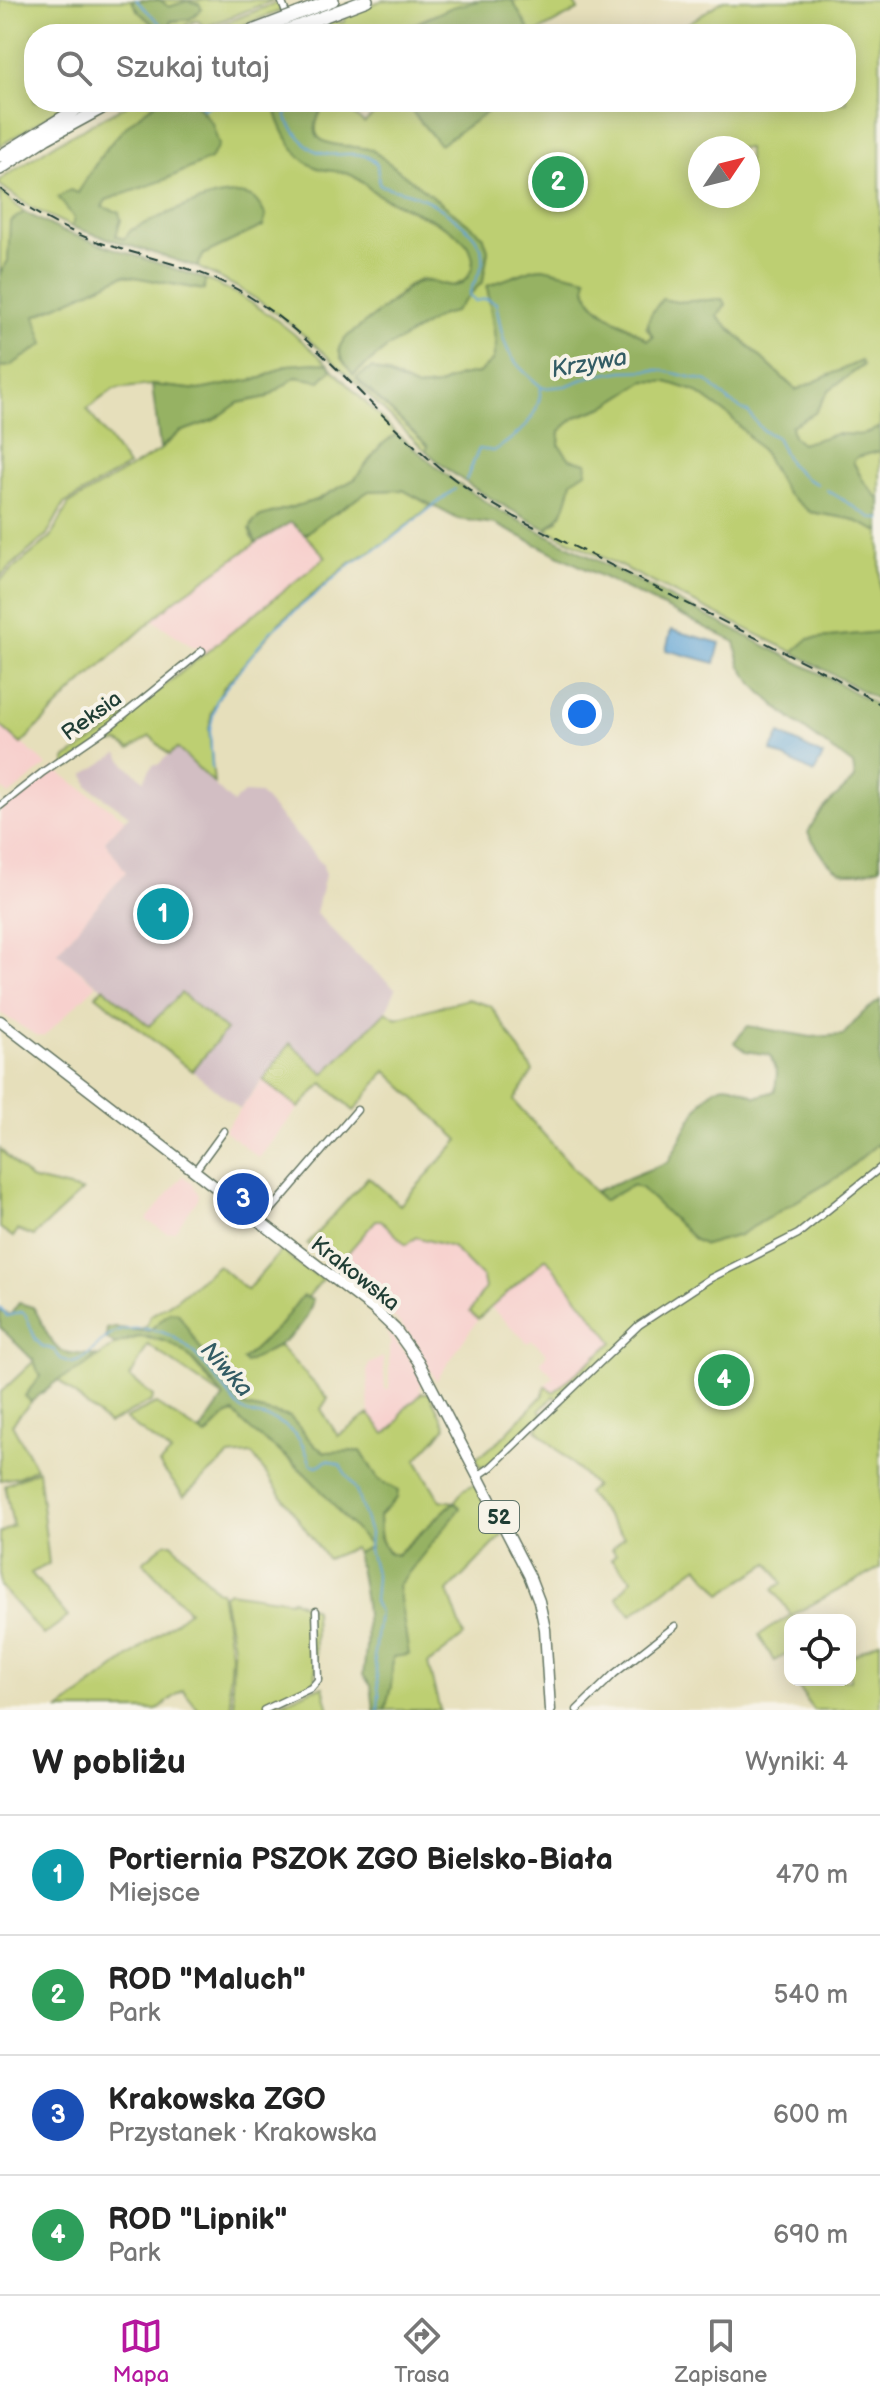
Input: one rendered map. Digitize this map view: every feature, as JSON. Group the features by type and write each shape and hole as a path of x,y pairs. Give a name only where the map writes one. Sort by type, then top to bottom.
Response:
{"highway":[{"path":"297,24 333,0"},
{"path":"297,24 367,0"},
{"path":"0,156 72,112"},
{"path":"0,169 95,112"}],"main road":[{"name":"Krakowska","path":"0,1021 375,1310 395,1329 418,1361 521,1559 539,1601 546,1639 550,1710"}],"street":[{"path":"281,0 297,24"},
{"name":"Reksia","path":"0,806 110,726 202,651"},
{"path":"260,1223 357,1110"},
{"path":"194,1172 224,1131"},
{"path":"478,1476 639,1325 709,1279 798,1234 880,1168"},
{"path":"264,1710 311,1688 318,1680 316,1611"},
{"path":"577,1710 614,1674 675,1626"}],"shaded area":[{"path":"291,521 327,557 204,654 153,620 175,600"},
{"path":"0,725 47,765 9,795 0,787"},
{"path":"176,747 233,803 244,793 260,794 323,865 325,875 316,913 354,953 396,989 386,1011 324,1075 290,1043 240,1109 192,1071 226,1030 149,1026 57,952 126,872 105,841 129,815 88,786 85,774 118,753 127,766 144,780 152,766 158,765"},
{"path":"53,768 125,819 105,841 126,872 57,952 97,985 44,1036 37,1036 0,1013 0,810"},
{"path":"263,1080 299,1108 259,1158 224,1130"},
{"path":"183,1176 192,1183 198,1199 175,1231 167,1233 146,1220"},
{"path":"376,1220 381,1220 406,1245 416,1237 452,1247 483,1278 485,1288 471,1311 478,1319 436,1381 415,1341 396,1319 375,1300 337,1275 339,1263"},
{"path":"546,1257 613,1342 554,1392 545,1385 554,1377 540,1362 547,1354 532,1340 528,1343 490,1307"},
{"path":"385,1329 407,1355 424,1383 420,1385 421,1393 417,1401 406,1407 399,1425 385,1434 369,1414 367,1370 369,1364 383,1357 385,1389 389,1390 391,1344"}],"green space":[{"path":"0,0 131,0 153,24 24,24 24,112 55,112 0,146"},
{"path":"131,0 160,0 169,7 187,1 199,4 202,9 190,19 171,21 170,24 153,24"},
{"path":"160,0 273,0 213,24 202,24 197,20 188,24 170,24 171,21 190,19 187,1 169,7"},
{"path":"383,0 482,0 415,24 326,24 337,20 345,22 345,14"},
{"path":"482,0 512,0 526,24 415,24 452,7"},
{"path":"512,0 572,0 578,10 552,24 525,24"},
{"path":"724,0 880,0 880,427 863,435 836,434 801,444 793,436 791,426 814,413 829,390 863,366 861,361 796,390 717,316 722,299 677,302 662,299 646,327 653,337 647,340 603,311 588,296 584,286 543,268 487,286 496,345 493,360 479,373 459,376 437,386 417,388 385,372 359,382 428,446 426,451 346,373 291,325 262,303 197,267 204,254 263,226 124,239 115,236 121,220 101,207 106,200 164,180 210,159 204,112 278,112 286,136 298,154 352,175 378,195 454,231 467,243 473,258 472,270 464,281 453,286 421,279 409,285 339,348 341,358 354,375 387,348 454,311 483,281 488,250 483,235 372,150 326,142 316,130 321,112 350,112 364,123 373,112 412,112 440,145 487,112 856,112 856,24 687,24"},
{"path":"276,3 283,10 246,24 222,24"},
{"path":"114,112 143,112 112,142 78,194 59,197 75,218 72,227 30,207 0,185 0,180 53,145"},
{"path":"143,112 203,112 212,123 219,145 210,159 164,180 106,200 102,207 119,212 121,220 116,236 124,239 131,230 157,218 224,195 239,194 258,202 266,216 263,226 204,254 197,267 72,227 74,218 58,197 70,190 78,193 112,142"},
{"path":"277,112 321,112 316,130 319,137 336,145 372,150 483,235 488,250 483,281 454,312 442,315 387,348 353,375 341,358 339,348 344,339 411,285 421,281 456,286 463,282 470,273 473,259 468,246 442,225 381,196 351,175 319,169 307,162 287,139"},
{"path":"412,112 487,112 440,145"},
{"path":"0,191 24,212 11,222 8,261 0,273"},
{"path":"24,212 62,231 205,279 204,290 124,275 35,316 44,344 10,366 0,367 0,273 8,261 10,222"},
{"path":"543,268 587,278 586,289 597,307 647,340 653,337 648,321 662,299 677,302 722,299 726,305 717,317 796,390 861,361 863,365 829,390 815,413 791,426 793,436 801,444 836,434 863,435 880,427 880,451 857,457 853,462 862,479 880,500 880,532 851,519 810,512 786,493 764,453 731,417 695,391 667,382 645,381 604,407 576,417 560,431 559,445 570,459 587,463 586,472 572,481 565,508 546,529 483,494 439,463 426,451 428,446 356,378 372,368 417,388 437,386 459,376 479,373 493,360 496,345 487,286"},
{"path":"124,275 203,290 205,279 239,295 270,316 328,364 287,365 262,378 199,390 152,385 114,389 87,409 128,466 64,504 47,535 0,576 0,367 10,366 35,316"},
{"path":"328,364 332,369 320,381 296,377 267,397 238,403 214,420 180,432 160,448 152,385 199,390 262,378 287,365"},
{"path":"332,369 397,434 381,445 355,479 317,500 261,516 253,522 251,537 256,543 175,600 74,690 21,744 0,725 0,580 51,537 69,504 159,451 180,432 214,420 238,403 267,397 296,377 320,381"},
{"path":"645,381 667,382 695,391 731,417 810,512 851,519 880,532 880,632 809,639 793,652 546,529 558,521 570,459 559,445 560,431 576,417 604,407"},
{"path":"397,434 454,481 500,511 831,679 880,707 880,867 854,873 836,869 808,833 824,809 855,778 853,765 792,720 762,693 741,666 735,642 495,524 458,519 403,490 369,491 305,535 291,522 256,543 250,529 253,522 261,516 317,500 355,479 381,445"},
{"path":"880,451 880,500 862,479 853,461"},
{"path":"403,490 431,506 386,542 350,563 280,622 223,688 212,711 209,729 214,783 177,748 169,755 150,736 130,749 109,739 76,759 72,767 66,766 65,759 105,733 326,557 305,535 314,526 369,491"},
{"path":"880,632 880,701 793,652 808,639"},
{"path":"104,988 149,1026 181,993 226,1030 192,1071 96,995"},
{"path":"468,999 491,1006 533,1071 514,1101 602,1200 633,1185 641,1188 695,1240 705,1245 739,1235 841,1175 877,1144 880,1147 880,1568 790,1614 773,1589 782,1583 769,1563 721,1594 698,1566 631,1615 617,1597 632,1579 611,1559 616,1554 612,1549 624,1537 587,1493 595,1486 536,1429 563,1402 554,1396 540,1410 543,1414 491,1464 481,1468 476,1458 497,1443 543,1395 545,1386 554,1392 613,1342 546,1258 478,1319 470,1312 485,1288 483,1278 452,1247 416,1237 406,1245 381,1220 376,1220 339,1263 307,1244 368,1177 400,1205 459,1140 386,1071 354,1111 323,1083 299,1108 263,1080 290,1043 324,1074 386,1011 396,1018"},
{"path":"880,1000 880,1147 877,1144 841,1175 739,1235 705,1245 695,1240 641,1188 633,1185 603,1201 596,1191 668,1162 698,1108 713,1090 730,1086 756,1097 775,1091 777,1073 770,1055 746,1051 734,1042 748,1026 811,1037 843,1035"},
{"path":"0,1149 30,1179 82,1191 34,1236 18,1230 13,1237 0,1228"},
{"path":"282,1250 299,1265 323,1279 308,1297 302,1296 281,1324 243,1360 246,1362 279,1346 328,1398 321,1409 338,1436 369,1414 385,1434 421,1393 429,1393 446,1427 416,1460 440,1500 454,1502 396,1555 383,1544 379,1516 397,1498 378,1479 361,1451 325,1452 315,1446 290,1417 246,1407 229,1389 222,1372 209,1362 192,1336 170,1312 149,1331 129,1332 146,1327 150,1316 177,1299 218,1265 247,1290"},
{"path":"302,1296 313,1299 304,1321 278,1346 246,1363 243,1360 281,1324"},
{"path":"19,1303 33,1307 57,1348 96,1356 31,1402 25,1396 40,1376 34,1361 0,1327 0,1311 10,1315"},
{"path":"170,1312 178,1313 209,1362 222,1372 229,1389 246,1407 290,1417 315,1446 325,1452 361,1451 378,1479 398,1491 397,1498 379,1516 380,1538 388,1552 397,1555 454,1502 460,1508 398,1586 409,1655 393,1657 385,1710 374,1710 371,1686 363,1675 366,1614 356,1553 370,1547 367,1542 303,1472 249,1429 234,1413 227,1415 206,1436 200,1432 224,1397 188,1356 153,1338 136,1338 115,1345 106,1338 107,1328 149,1331"},
{"path":"139,1337 171,1342 183,1350 224,1398 148,1345 130,1377 153,1396 152,1401 108,1424 58,1380 84,1367 115,1345"},
{"path":"34,1361 40,1377 25,1396 31,1402 12,1424 36,1468 18,1477 0,1480 0,1393"},
{"path":"156,1404 206,1436 227,1415 234,1413 317,1486 370,1547 356,1553 353,1548 327,1559 252,1454 229,1456 184,1496 159,1464 171,1453 125,1419"},
{"path":"38,1470 49,1564 31,1573 68,1617 43,1635 0,1586 0,1533 13,1526 5,1485"},
{"path":"475,1484 502,1536 448,1591 464,1636 428,1664 440,1710 385,1710 393,1657 408,1654 398,1586 460,1507 454,1502 464,1489"},
{"path":"166,1543 172,1543 221,1592 231,1654 229,1685 232,1710 199,1710 183,1690 157,1710 60,1710 189,1611 143,1562"},
{"path":"229,1592 291,1599 314,1609 316,1681 261,1710 235,1710 233,1646 223,1596"},
{"path":"784,1619 784,1655 774,1661 759,1635"},
{"path":"880,1641 880,1710 813,1710 798,1686 856,1686 856,1654"},
{"path":"323,1687 329,1710 268,1710 312,1689"}],"water":[{"path":"671,630 720,643 715,663 666,650"},
{"path":"780,734 823,756 814,773 771,751"}],"waterway":[{"name":"Krzywa","path":"136,0 161,24"},
{"name":"Krzywa","path":"287,112 286,118 299,136 316,151 370,158 377,164 379,184 415,195 434,205 475,237 481,247 483,262 469,296 475,301 487,299 496,303 509,352 521,369 543,388 566,386 591,376 623,371 660,370 707,381 730,402 749,413 762,430 776,437 789,463 817,484"},
{"path":"466,480 479,449 494,451 526,426 536,409 541,388"},
{"path":"212,769 210,729 217,699 269,633 351,564 387,542 455,489"},
{"name":"Krzywa","path":"827,490 872,518 880,519"},
{"name":"Niwka","path":"0,1308 7,1316 21,1312 25,1314 36,1340 54,1350 61,1359 72,1363 80,1361 119,1331 147,1329 175,1338 197,1356 243,1411 276,1421 290,1429 300,1440 311,1464 317,1466 328,1460 340,1465 356,1490 370,1533 369,1550 376,1577 374,1601 379,1612 374,1653 378,1710"}],"railway":[{"path":"0,189 32,211 78,234 192,270 250,297 299,334 411,442 473,492 515,517 832,676 880,704"}],"place":[{"name":"ROD \"Maluch\"","path":"558,182"},
{"name":"Portiernia PSZOK ZGO Bielsko-Biała","path":"163,914"},
{"name":"Krakowska ZGO","path":"243,1199"},
{"name":"ROD \"Lipnik\"","path":"724,1380"}]}
